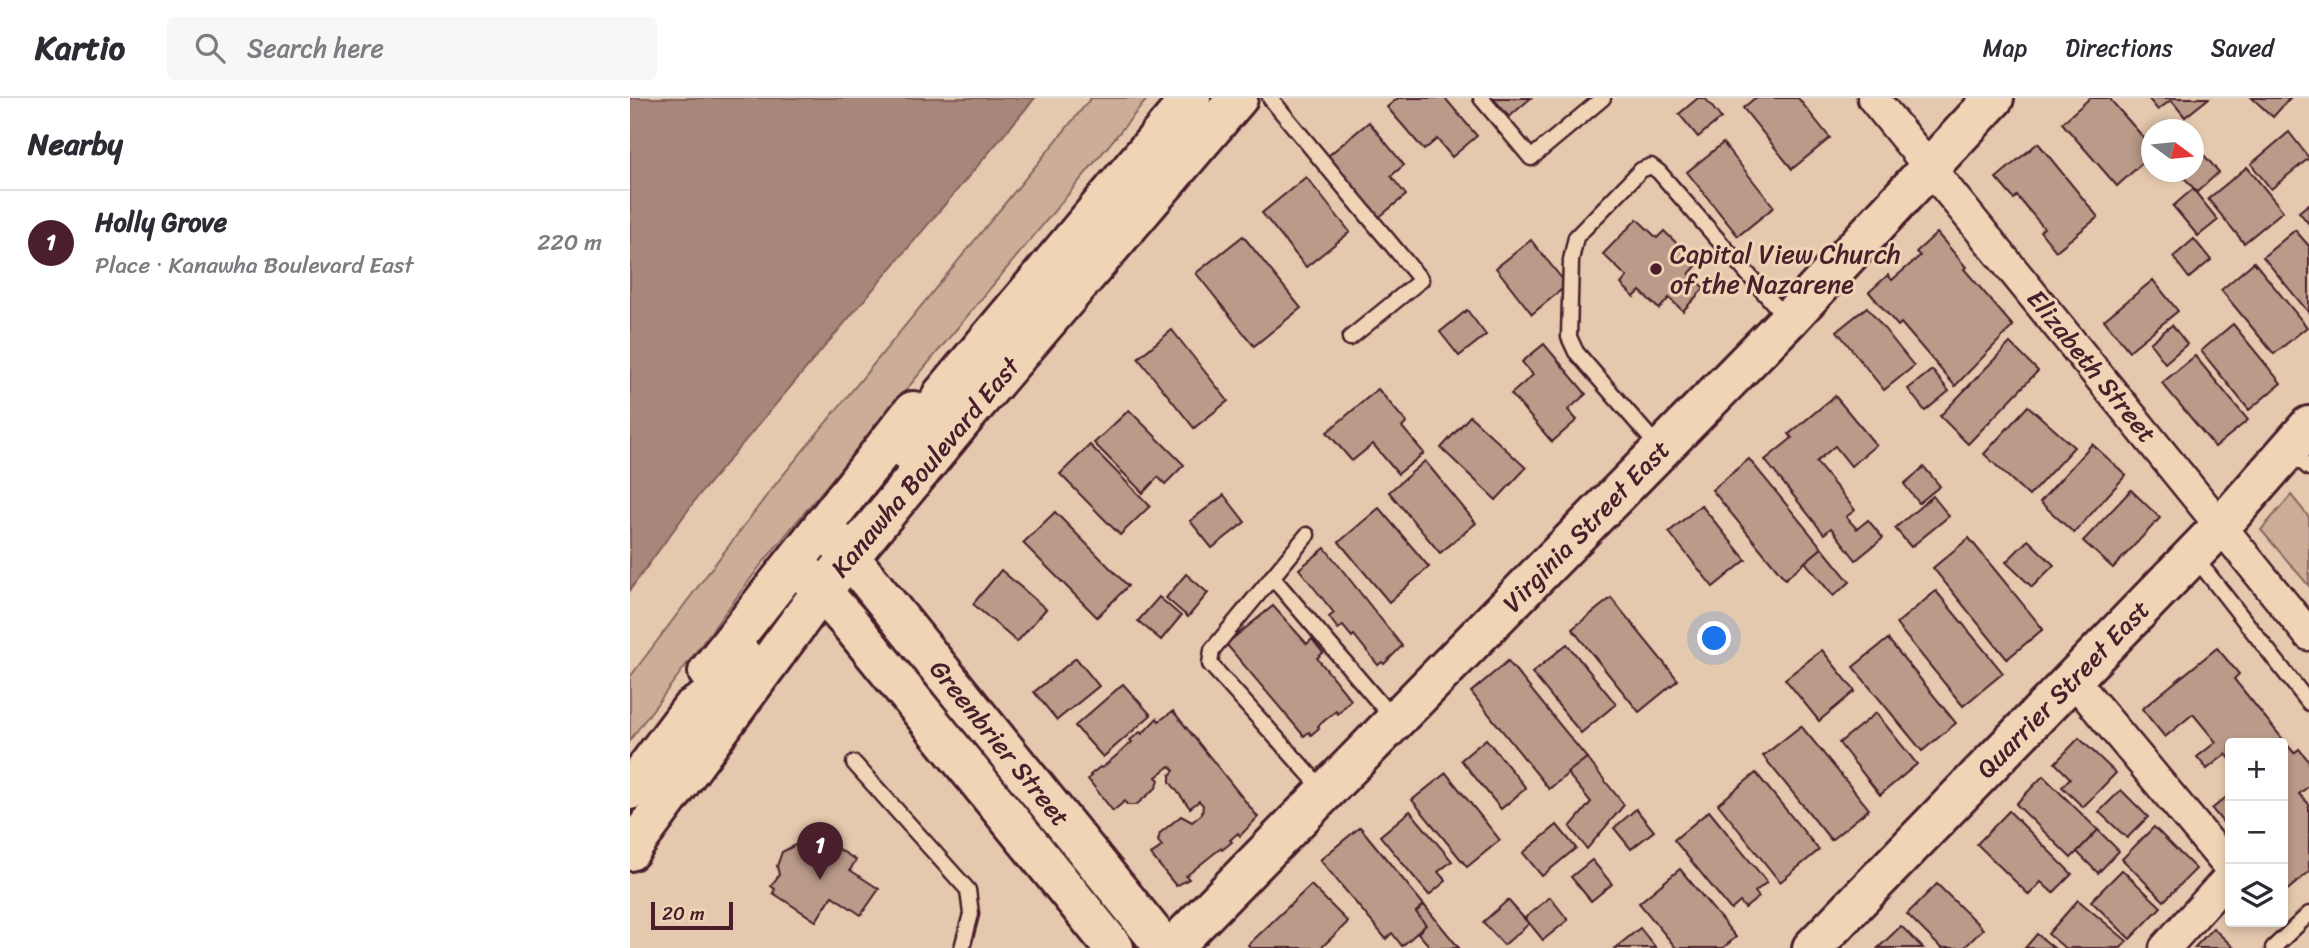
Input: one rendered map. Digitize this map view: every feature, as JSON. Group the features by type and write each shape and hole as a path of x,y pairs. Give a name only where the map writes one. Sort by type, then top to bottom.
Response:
{"main road":[{"name":"Kanawha Boulevard East","path":"630,851 814,584 933,419 942,396 1191,98"},
{"name":"Kanawha Boulevard East","path":"842,548 965,417 1238,98"},
{"name":"Virginia Street East","path":"1172,948 1788,320 1994,98"},
{"name":"Kanawha Boulevard East","path":"691,709 696,688 918,405 942,396"},
{"name":"Quarrier Street East","path":"1812,948 2072,678 2302,448"},
{"name":"Greenbrier Street","path":"842,548 1165,948"},
{"name":"Kanawha Boulevard East","path":"630,790 691,709 712,696 814,584"},
{"name":"Greenbrier Street","path":"814,584 848,621 1114,948"}],"street":[{"name":"Elizabeth Street","path":"1873,98 2309,635"},
{"path":"2072,678 2227,864"},
{"path":"2165,948 2225,882"}],"lane":[{"path":"1270,98 1421,279 1350,338"},
{"path":"1481,98 1531,158 1603,98"},
{"path":"1661,449 1576,352 1569,337 1571,260 1576,237 1641,170 1651,166 1659,172 1788,320"},
{"path":"1307,535 1212,650 1210,664 1325,792"},
{"path":"2194,555 2309,703"},
{"path":"1272,577 1394,721"},
{"path":"854,763 968,890 971,914 962,948"},
{"path":"2273,948 2309,914"}],"shaded area":[{"path":"630,98 1035,98 699,495 630,590"},
{"path":"1091,98 1148,98 760,566 630,740 630,677 770,491"},
{"path":"2291,495 2309,517 2309,586 2261,530"}],"building":[{"path":"1398,98 1445,98 1477,136 1452,157 1437,139 1424,150 1387,107"},
{"path":"1493,98 1531,98 1509,117"},
{"path":"1698,98 1705,98 1721,118 1698,137 1679,114"},
{"path":"1755,98 1798,98 1830,138 1792,169 1743,108"},
{"path":"2090,98 2109,98 2141,135 2141,164 2117,186 2062,123"},
{"path":"2148,98 2209,98 2185,117 2171,100 2158,110"},
{"path":"2252,98 2290,98 2273,117"},
{"path":"1369,122 1404,165 1391,176 1406,195 1378,218 1328,156"},
{"path":"2289,132 2309,158 2271,189 2251,164"},
{"path":"1723,143 1774,207 1738,236 1687,172"},
{"path":"2038,143 2098,217 2056,251 2040,231 2044,228 2017,196 2014,199 1996,178"},
{"path":"2204,155 2219,172 2197,192 2188,182 2204,182"},
{"path":"2247,167 2283,211 2244,243 2208,199"},
{"path":"1306,177 1350,232 1306,267 1262,213"},
{"path":"2193,189 2218,220 2198,236 2173,206"},
{"path":"2309,204 2309,224 2299,212"},
{"name":"Capital View Church of the Nazarene","path":"1637,219 1657,238 1664,231 1698,264 1689,274 1704,288 1683,311 1669,298 1659,309 1640,291 1634,297 1621,284 1627,277 1603,254"},
{"path":"2295,230 2309,246 2309,313 2263,257"},
{"path":"1937,233 2013,326 1955,386 1901,323 1898,326 1869,292 1888,275 1892,280 1920,256 1916,252"},
{"path":"1243,236 1301,308 1254,346 1196,273"},
{"path":"2194,239 2211,260 2189,278 2173,257"},
{"path":"1531,240 1567,285 1532,314 1496,268"},
{"path":"2254,262 2307,327 2274,354 2221,290"},
{"path":"2153,280 2178,311 2129,351 2104,320"},
{"path":"1867,307 1914,366 1884,390 1837,331"},
{"path":"1467,310 1486,335 1459,356 1440,332"},
{"path":"2233,324 2281,383 2249,410 2201,351"},
{"path":"2172,325 2187,344 2165,363 2150,343"},
{"path":"1172,330 1228,401 1194,428 1138,358"},
{"path":"2010,343 2038,371 1968,444 1940,416"},
{"path":"1544,344 1586,394 1568,410 1577,420 1552,442 1511,394 1533,375 1522,362"},
{"path":"2195,356 2248,420 2215,447 2162,383"},
{"path":"1932,370 1949,391 1925,411 1908,389"},
{"path":"1378,389 1407,423 1402,427 1424,453 1398,474 1373,444 1352,461 1327,432"},
{"path":"1835,396 1876,445 1851,466 1835,446 1816,462 1855,510 1846,517 1857,529 1868,520 1883,538 1856,560 1831,528 1824,534 1765,460 1792,438 1789,434"},
{"path":"2028,406 2074,447 2029,496 1984,454"},
{"path":"1129,410 1184,465 1165,484 1158,477 1143,493 1094,443"},
{"path":"1470,416 1526,468 1496,500 1441,448"},
{"path":"2092,444 2126,475 2074,533 2040,502"},
{"path":"1090,445 1150,506 1120,535 1060,474"},
{"path":"1749,459 1822,548 1785,579 1712,490"},
{"path":"1425,461 1476,523 1440,553 1389,492"},
{"path":"1924,467 1940,486 1919,503 1904,484"},
{"path":"2131,490 2160,518 2113,568 2083,541"},
{"path":"1224,495 1245,522 1212,548 1190,521"},
{"path":"1933,496 1949,516 1911,547 1895,528"},
{"path":"1701,505 1746,560 1713,587 1669,532"},
{"path":"1379,508 1429,567 1389,602 1339,542"},
{"path":"1055,512 1128,586 1097,617 1023,543"},
{"path":"1969,538 2043,629 2007,659 1933,568"},
{"path":"2028,540 2054,565 2032,587 2006,562"},
{"path":"1325,548 1402,646 1384,664 1382,662 1378,665 1354,635 1352,637 1343,626 1338,629 1329,617 1334,613 1299,569"},
{"path":"1822,548 1850,582 1833,596 1805,562"},
{"path":"1001,570 1046,609 1017,642 973,604"},
{"path":"1186,574 1208,593 1188,617 1166,598"},
{"path":"1936,591 2003,673 1963,706 1896,624"},
{"path":"1159,597 1181,616 1161,640 1138,621"},
{"path":"1611,598 1678,680 1639,712 1572,629"},
{"path":"1273,606 1307,644 1312,639 1323,653 1317,658 1351,700 1338,714 1336,711 1318,726 1311,735 1309,732 1304,736 1226,644"},
{"path":"1888,639 1956,723 1922,751 1853,667"},
{"path":"1567,644 1616,704 1581,733 1532,673"},
{"path":"2217,648 2239,674 2234,679 2282,738 2225,738 2225,755 2207,769 2197,757 2216,742 2193,714 2165,737 2142,709"},
{"path":"1822,650 1855,691 1819,721 1785,679"},
{"path":"1076,658 1099,686 1057,720 1034,692"},
{"path":"1508,661 1587,758 1549,789 1471,692"},
{"path":"1123,684 1151,715 1103,757 1075,726"},
{"path":"1173,711 1258,817 1240,836 1238,833 1230,840 1232,842 1186,876 1189,879 1176,886 1151,855 1162,846 1158,841 1160,833 1181,816 1192,822 1202,814 1203,805 1199,801 1190,808 1170,782 1170,775 1174,771 1170,766 1156,777 1159,780 1156,788 1136,805 1127,805 1125,801 1113,811 1088,779 1157,718 1159,721"},
{"path":"1876,713 1917,764 1880,795 1839,743"},
{"path":"1801,726 1869,809 1831,840 1763,756"},
{"path":"2079,738 2116,773 2083,807 2062,787 2070,778 2055,763"},
{"path":"1486,739 1526,788 1501,809 1461,760"},
{"path":"2288,746 2294,753 2299,749 2309,761 2309,786 2299,794 2309,804 2309,872 2288,890"},
{"path":"1587,758 1624,805 1587,849 1570,827 1591,802 1567,773"},
{"path":"1446,773 1500,840 1467,867 1412,800"},
{"path":"1756,773 1819,850 1780,882 1718,804"},
{"path":"2043,776 2098,830 2071,858 2016,804"},
{"path":"2121,790 2148,817 2127,838 2099,812"},
{"path":"2225,798 2225,825 2212,809"},
{"path":"1636,809 1654,831 1631,849 1614,828"},
{"path":"1410,811 1452,861 1438,872 1446,881 1429,895 1380,836"},
{"path":"1709,811 1767,882 1755,892 1759,897 1745,908 1740,902 1731,910 1674,840"},
{"path":"2009,811 2072,874 2053,893 2041,882 2029,895 1977,844"},
{"path":"1557,825 1576,848 1542,876 1523,853"},
{"path":"1360,827 1424,905 1416,912 1426,925 1402,946 1392,933 1386,939 1320,860"},
{"path":"2154,827 2196,869 2164,901 2122,859"},
{"path":"2098,830 2119,851 2098,873 2077,852"},
{"path":"813,833 856,860 850,870 879,889 861,915 832,896 816,921 773,893 775,889 771,886 779,875 777,866 782,852 795,845 804,846"},
{"path":"1592,860 1612,884 1591,901 1571,877"},
{"path":"1680,869 1736,937 1723,948 1676,948 1639,903"},
{"path":"2122,870 2161,907 2130,939 2091,901"},
{"path":"1937,884 1983,929 1964,948 1941,948 1907,914"},
{"path":"1311,885 1348,922 1321,948 1251,948 1248,945"},
{"path":"1550,897 1568,920 1543,940 1525,918"},
{"path":"1508,900 1529,924 1504,945 1483,922"},
{"path":"2078,900 2127,941 2121,948 2065,948 2048,934"},
{"path":"1424,905 1459,948 1431,948 1418,933 1426,925 1416,912"},
{"path":"1901,926 1923,948 1878,948"},
{"path":"1640,928 1656,948 1615,948"},
{"path":"2213,928 2234,948 2194,948"},
{"path":"2037,934 2054,948 2025,948"}],"place":[{"name":"Capital View Church of the Nazarene","path":"1656,269"},
{"name":"Holly Grove","path":"820,880"}]}
